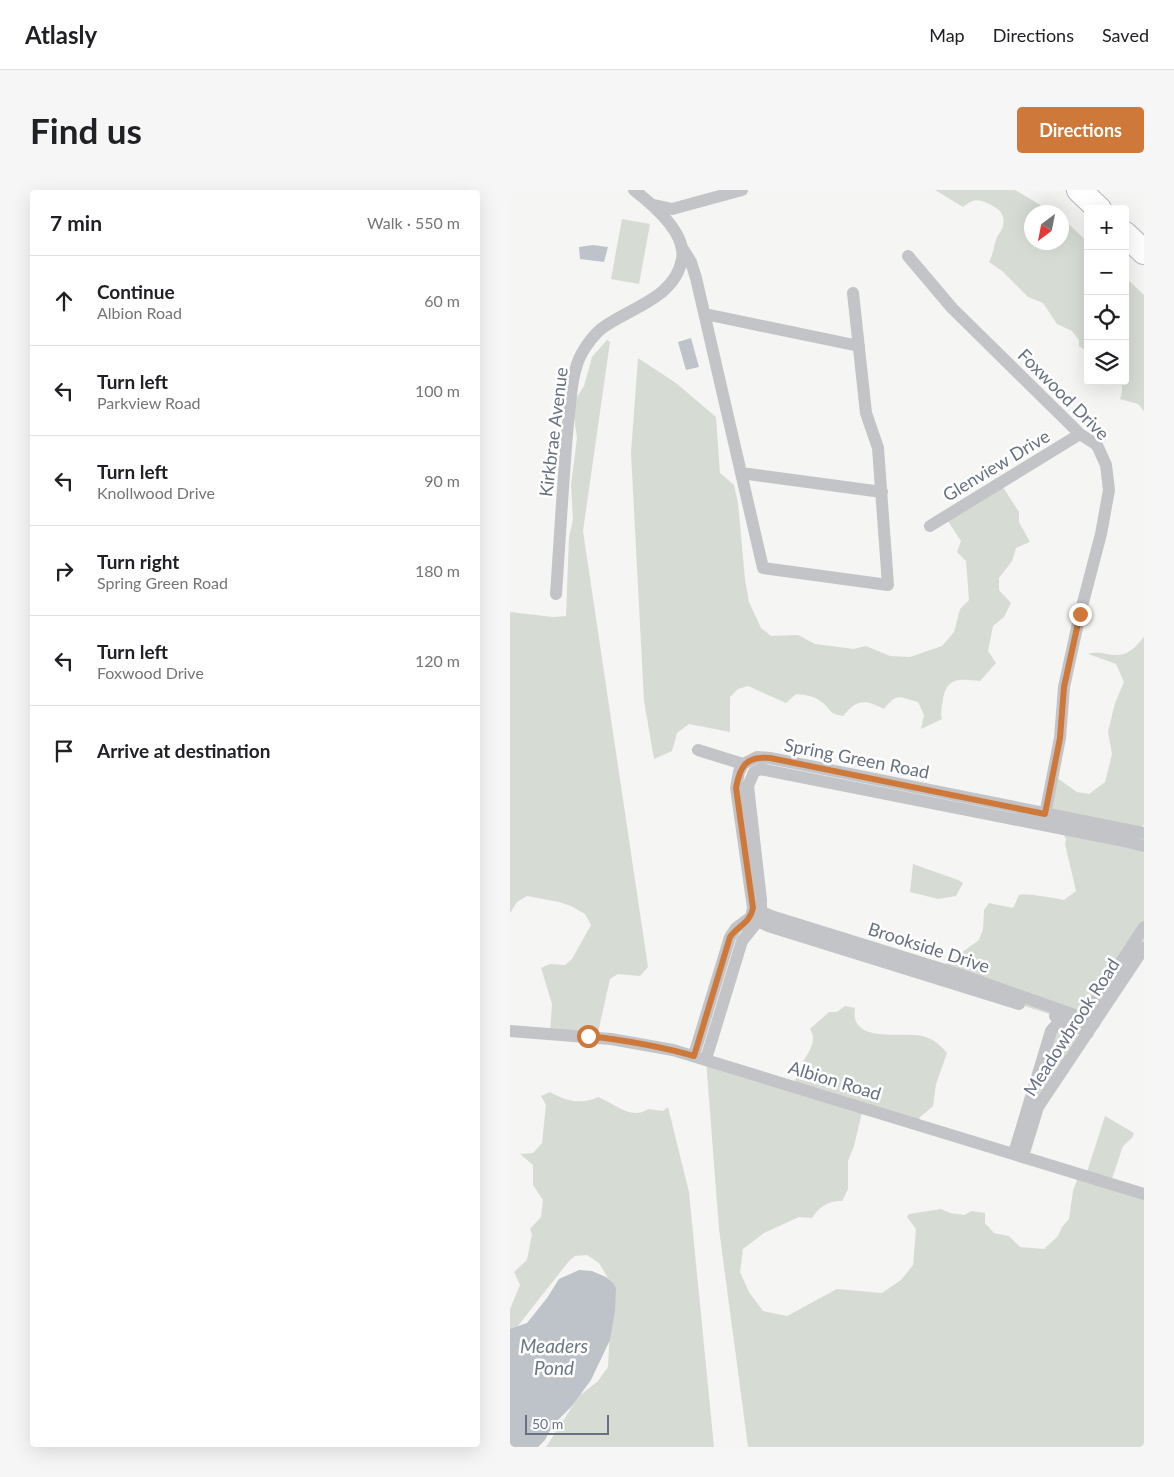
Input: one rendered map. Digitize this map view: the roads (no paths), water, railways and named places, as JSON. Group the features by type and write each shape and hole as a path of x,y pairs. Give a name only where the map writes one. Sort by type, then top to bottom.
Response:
{"highway":[{"path":"1079,190 1095,205"},
{"path":"1129,238 1144,252"}],"street":[{"path":"634,190 654,205 669,223 691,262 763,568 888,585 878,448 866,413 853,293"},
{"path":"703,200 713,190"},
{"path":"654,205 672,209 742,190"},
{"name":"Kirkbrae Avenue","path":"556,594 567,434 571,396 581,355 591,339 601,329 658,296 668,286 682,259 681,246"},
{"name":"Foxwood Drive","path":"908,256 952,308 1080,434 1097,445 1106,465 1109,490 1064,687 1060,738 1044,819"},
{"path":"704,314 859,346"},
{"name":"Glenview Drive","path":"930,526 1080,434"},
{"path":"741,473 882,492"},
{"path":"698,750 744,764 736,788 756,914"},
{"name":"Spring Green Road","path":"744,764 757,757 770,758 934,797 1044,819"},
{"path":"756,914 748,786 754,772 760,769 767,769 934,797"},
{"path":"1044,819 1141,839"},
{"path":"700,1057 730,937 736,928 756,914"},
{"name":"Brookside Drive","path":"756,914 768,926 1042,1011 1068,1022 1088,1025"},
{"name":"Brookside Drive","path":"756,914 771,916 961,975 1088,1025"},
{"name":"Meadowbrook Road","path":"1088,1025 1090,1011 1144,927"},
{"name":"Meadowbrook Road","path":"1019,1155 1038,1106 1088,1025 1144,948"},
{"name":"Meadowbrook Road","path":"1019,1155 1051,1030 1058,1024 1068,1022"},
{"name":"Albion Road","path":"510,1031 611,1039 674,1050 1144,1194"}],"water":[{"path":"593,245 608,247 604,262 580,259 579,247"},
{"path":"691,338 699,367 686,370 678,342"},
{"name":"Meaders Pond","path":"579,1270 592,1271 606,1277 616,1288 615,1311 610,1340 591,1380 572,1406 553,1425 545,1440 538,1447 510,1447 510,1329 527,1323 559,1279"}]}
